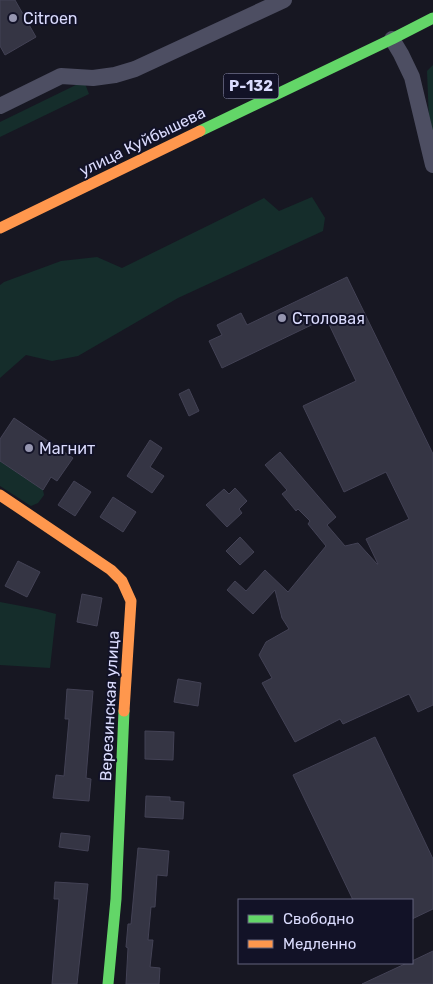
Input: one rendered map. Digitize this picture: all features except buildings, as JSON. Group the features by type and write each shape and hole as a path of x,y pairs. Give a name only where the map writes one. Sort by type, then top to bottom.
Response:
{"main road":[{"name":"улица Куйбышева","path":"0,228 392,40 433,18"},
{"name":"Верезинская улица","path":"0,495 111,570 122,581 131,601 125,690 116,899 108,984"}],"street":[{"path":"0,106 61,76 104,77 135,69 284,0"},
{"path":"392,40 412,78 433,165"}],"green space":[{"path":"433,65 433,133 429,121 427,71"},
{"path":"84,81 89,94 0,137 0,122"},
{"path":"312,197 325,218 323,231 178,298 78,356 52,361 26,355 0,378 0,285 4,282 61,261 97,257 122,268 264,198 279,211"},
{"path":"0,461 43,490 44,495 38,503 31,506 0,486"},
{"path":"0,602 56,614 50,668 0,665"}],"traffic: fast":[{"path":"200,131 433,18"},
{"path":"108,984 116,899 124,711"}],"traffic: slow":[{"path":"0,228 200,131"},
{"path":"0,495 111,570 122,581 131,601 124,711"}],"place":[{"name":"Citroen","path":"13,18"},
{"name":"Столовая","path":"282,318"},
{"name":"Магнит","path":"29,448"}]}
